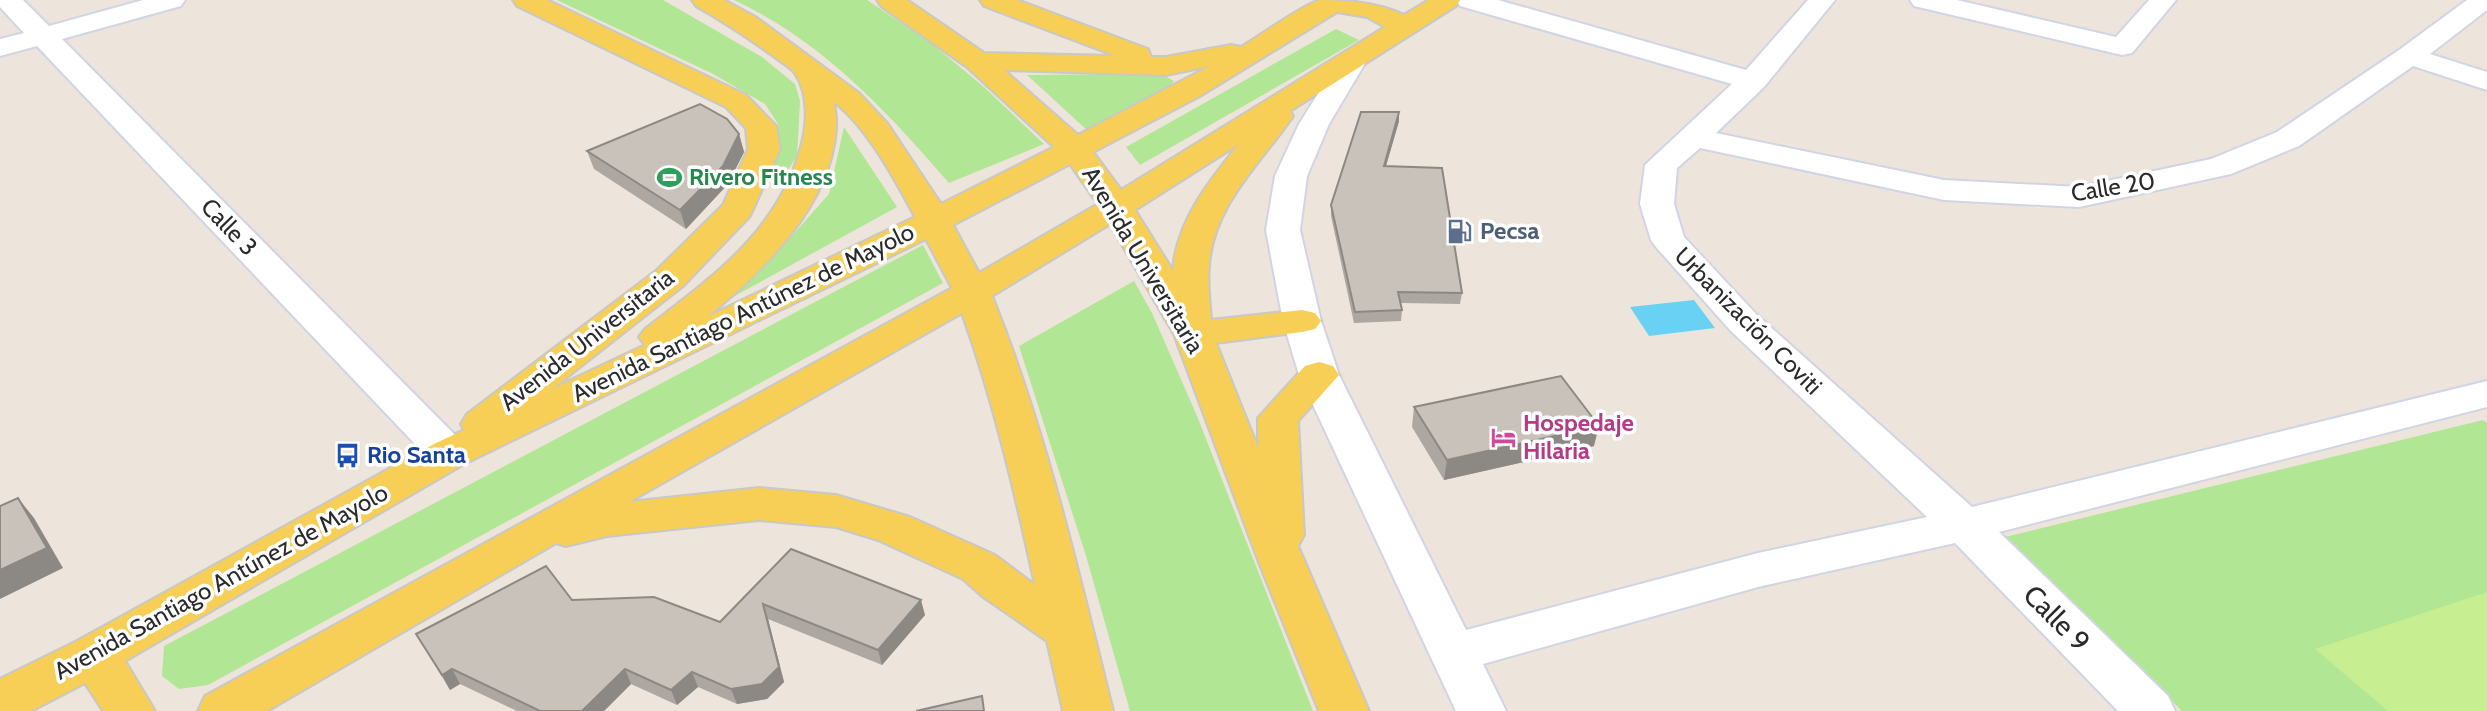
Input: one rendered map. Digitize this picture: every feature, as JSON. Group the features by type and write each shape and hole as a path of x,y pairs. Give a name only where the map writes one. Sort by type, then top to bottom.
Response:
{"main road":[{"name":"Avenida Universitaria","path":"449,454 492,413 670,278 738,209 764,149 761,126 736,102 686,75 526,0"},
{"path":"705,0 747,24 849,99 914,184 934,220 972,292 999,362 1030,464 1088,711"},
{"name":"Avenida Universitaria","path":"890,0 976,61 1075,149 1116,206 1193,334 1283,565 1345,711"},
{"path":"993,0 1166,66"},
{"path":"223,711 972,292 1292,98 1447,0"},
{"name":"Avenida Santiago Antúnez de Mayolo","path":"0,703 94,655 449,454 1075,149 1190,89 1335,1"},
{"path":"1335,1 1375,11 1406,27"},
{"path":"976,61 1166,66 1257,46"},
{"path":"521,421 665,333 728,282 769,242 793,205 811,168 821,129 819,101 809,69"},
{"path":"1292,98 1211,202 1200,229 1191,264 1193,334 1302,321"},
{"path":"1283,565 1278,418 1319,375"},
{"path":"527,539 607,520 759,504 836,511 894,528 979,567 998,584 1069,631"},
{"path":"94,655 130,711"}],"street":[{"name":"Calle 3","path":"8,0 449,454"},
{"path":"0,48 172,0"},
{"path":"1469,0 1754,81"},
{"name":"Urbanización Coviti","path":"1822,0 1754,81 1661,165 1657,204 1668,240 1743,322 1964,525"},
{"path":"1923,0 2123,47 2163,0"},
{"name":"Calle 20","path":"1694,138 1944,190 2079,197 2220,167 2288,139 2409,56 2481,2 2487,2"},
{"path":"2409,56 2487,81"},
{"path":"1353,60 1314,124 1291,176 1283,230 1302,321 1319,375 1481,711"},
{"path":"1453,653 1758,570 1964,525 2479,404"},
{"name":"Calle 9","path":"1964,525 2150,711"}],"green space":[{"path":"557,0 663,0 762,57 795,84 800,101 797,156 784,176 769,179 777,151 778,124 765,104 713,74"},
{"path":"734,0 867,0 931,43 984,87 1044,144 949,183 851,79 796,36"},
{"path":"1336,29 1359,40 1140,165 1126,147"},
{"path":"1027,75 1163,75 1174,81 1165,91 1088,131"},
{"path":"844,127 897,207 711,309 766,265 829,194"},
{"path":"923,245 943,283 208,685 179,689 162,676 164,646"},
{"path":"1134,281 1152,313 1197,416 1313,711 1130,711 1086,556 1019,346"},
{"path":"2483,420 2487,423 2487,711 2182,711 2005,537"},
{"path":"2487,592 2487,711 2388,711 2315,649"}],"water":[{"path":"1694,300 1715,328 1649,336 1630,307"}],"building":[{"name":"Rivero Fitness","path":"700,104 727,119 739,134 723,166 680,210 587,151"},
{"path":"1361,112 1399,112 1384,166 1442,168 1462,293 1398,292 1402,310 1355,312 1331,205"},
{"name":"Hospedaje Hilaria","path":"1561,376 1599,426 1447,460 1414,407"},
{"path":"18,498 47,548 0,570 0,506"},
{"path":"791,549 921,600 878,650 763,604 779,667 762,684 731,689 692,672 671,690 625,669 582,711 540,711 452,669 442,675 416,634 546,566 572,600 654,597 720,622"},
{"path":"982,696 984,711 916,711"}],"place":[{"name":"Rivero Fitness","path":"669,177"},
{"name":"Pecsa","path":"1460,231"},
{"name":"Hospedaje Hilaria","path":"1503,437"},
{"name":"Rio Santa","path":"347,455"}]}
